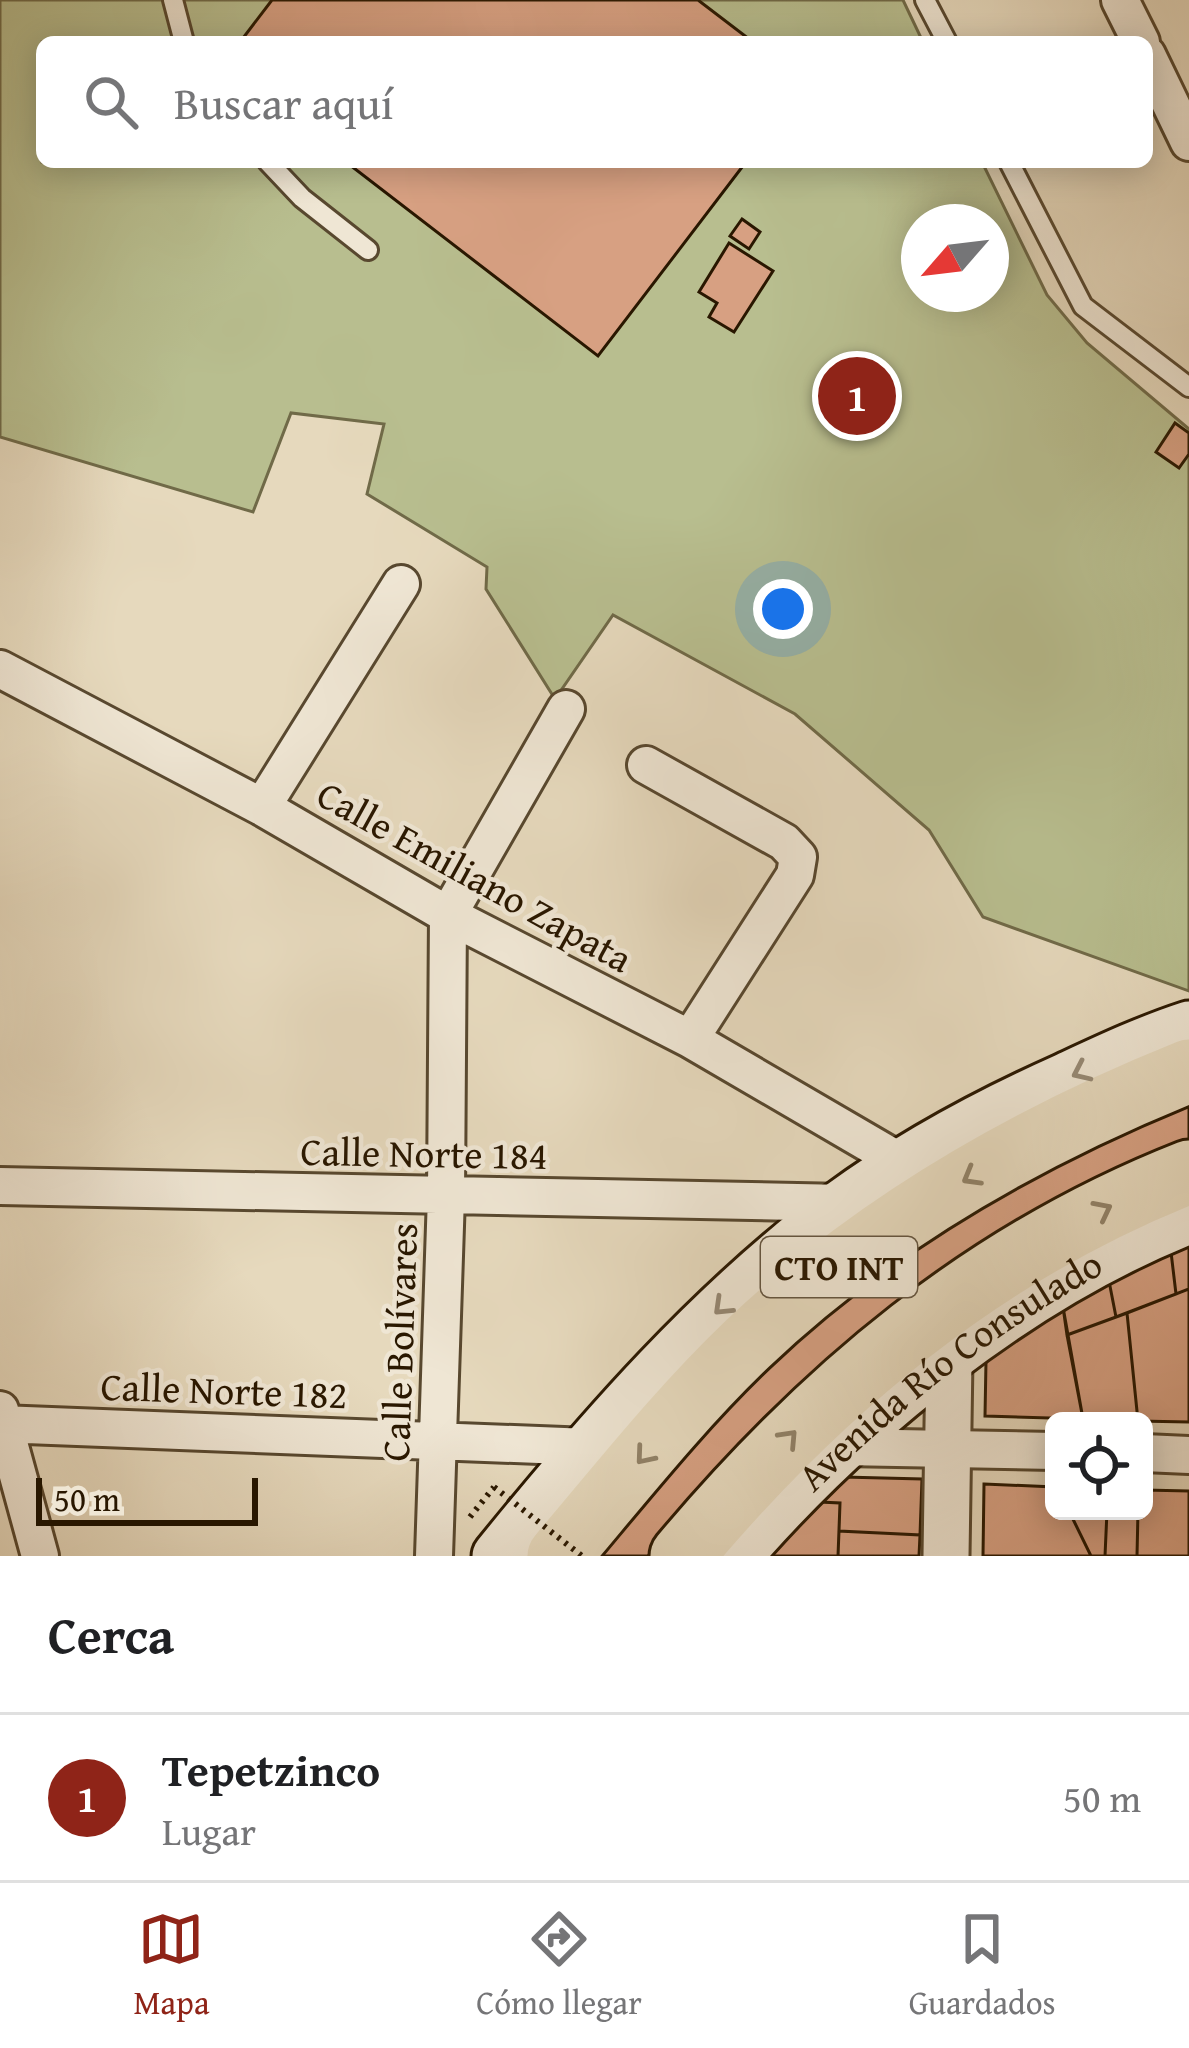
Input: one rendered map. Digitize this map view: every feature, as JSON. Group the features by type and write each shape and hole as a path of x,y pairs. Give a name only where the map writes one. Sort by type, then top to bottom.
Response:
{"highway":[{"name":"CTO INT","path":"559,1556 686,1407 748,1342 822,1280 898,1222 968,1178 1046,1135 1189,1071"},
{"name":"CTO INT","path":"682,1556 806,1419 907,1332 1028,1251 1146,1188 1189,1172"}],"main road":[{"name":"CTO INT","path":"482,1538 589,1447 724,1304 845,1203 1046,1088 1189,1027"},
{"name":"Avenida Río Consulado","path":"736,1556 797,1489 949,1359 1072,1276 1189,1218"}],"street":[{"path":"1120,0 1138,36"},
{"path":"1153,67 1189,142"},
{"path":"262,807 401,584"},
{"name":"Calle Emiliano Zapata","path":"0,669 262,807 448,915 690,1039 905,1166"},
{"path":"448,915 566,709"},
{"path":"646,765 784,842 798,857 795,875 690,1039"},
{"name":"Calle Bolívares","path":"434,1556 446,1196 448,915"},
{"name":"Calle Norte 184","path":"0,1186 845,1203"},
{"path":"946,1556 949,1359"},
{"path":"1,1419 40,1556"},
{"name":"Calle Norte 182","path":"1,1419 589,1447"},
{"path":"843,1447 1045,1451"},
{"path":"1153,1454 1189,1455"}],"lane":[{"path":"173,0 182,36"},
{"path":"925,0 944,36"},
{"path":"274,168 302,198 368,250"},
{"path":"1012,168 1083,307 1189,387"}],"path":[{"path":"482,1538 494,1487 582,1556"}],"green space":[{"path":"0,0 903,0 920,36 36,36 36,168 985,168 1003,204 901,204 901,312 1009,312 1009,217 1047,295 1087,343 1189,429 1189,991 983,917 929,830 795,714 613,615 555,699 486,589 487,567 367,494 384,424 291,413 253,512 0,437"}],"building":[{"path":"272,0 698,0 745,36 245,36"},
{"path":"354,168 741,168 598,356"},
{"path":"742,219 760,232 749,249 730,236"},
{"path":"729,243 773,271 734,332 709,317 717,303 699,292"},
{"path":"1175,423 1189,433 1189,454 1179,468 1156,452"},
{"path":"1189,1097 1189,1142 829,1360 727,1462 648,1556 594,1556 774,1356 925,1232"},
{"path":"1189,1244 1189,1289 1176,1294 1171,1252"},
{"path":"1171,1252 1176,1294 1116,1317 1109,1281"},
{"path":"1109,1281 1116,1317 1067,1335 1063,1307"},
{"path":"1189,1289 1189,1422 1153,1421 1153,1412 1137,1412 1127,1313"},
{"path":"1063,1307 1082,1412 1045,1412 1045,1418 985,1416 986,1361"},
{"path":"1127,1313 1137,1412 1082,1412 1067,1335"},
{"path":"843,1477 922,1479 920,1535 839,1531 840,1503 819,1502"},
{"path":"984,1484 1045,1487 1045,1520 1073,1520 1091,1556 983,1556"},
{"path":"1153,1490 1189,1491 1189,1556 1137,1556 1138,1520 1153,1520"},
{"path":"819,1502 840,1503 838,1556 770,1556"},
{"path":"1073,1520 1107,1520 1105,1556 1091,1556"},
{"path":"1107,1520 1138,1520 1137,1556 1105,1556"},
{"path":"839,1531 920,1535 919,1556 838,1556"}],"place":[{"name":"Tepetzinco","path":"857,396"}]}
